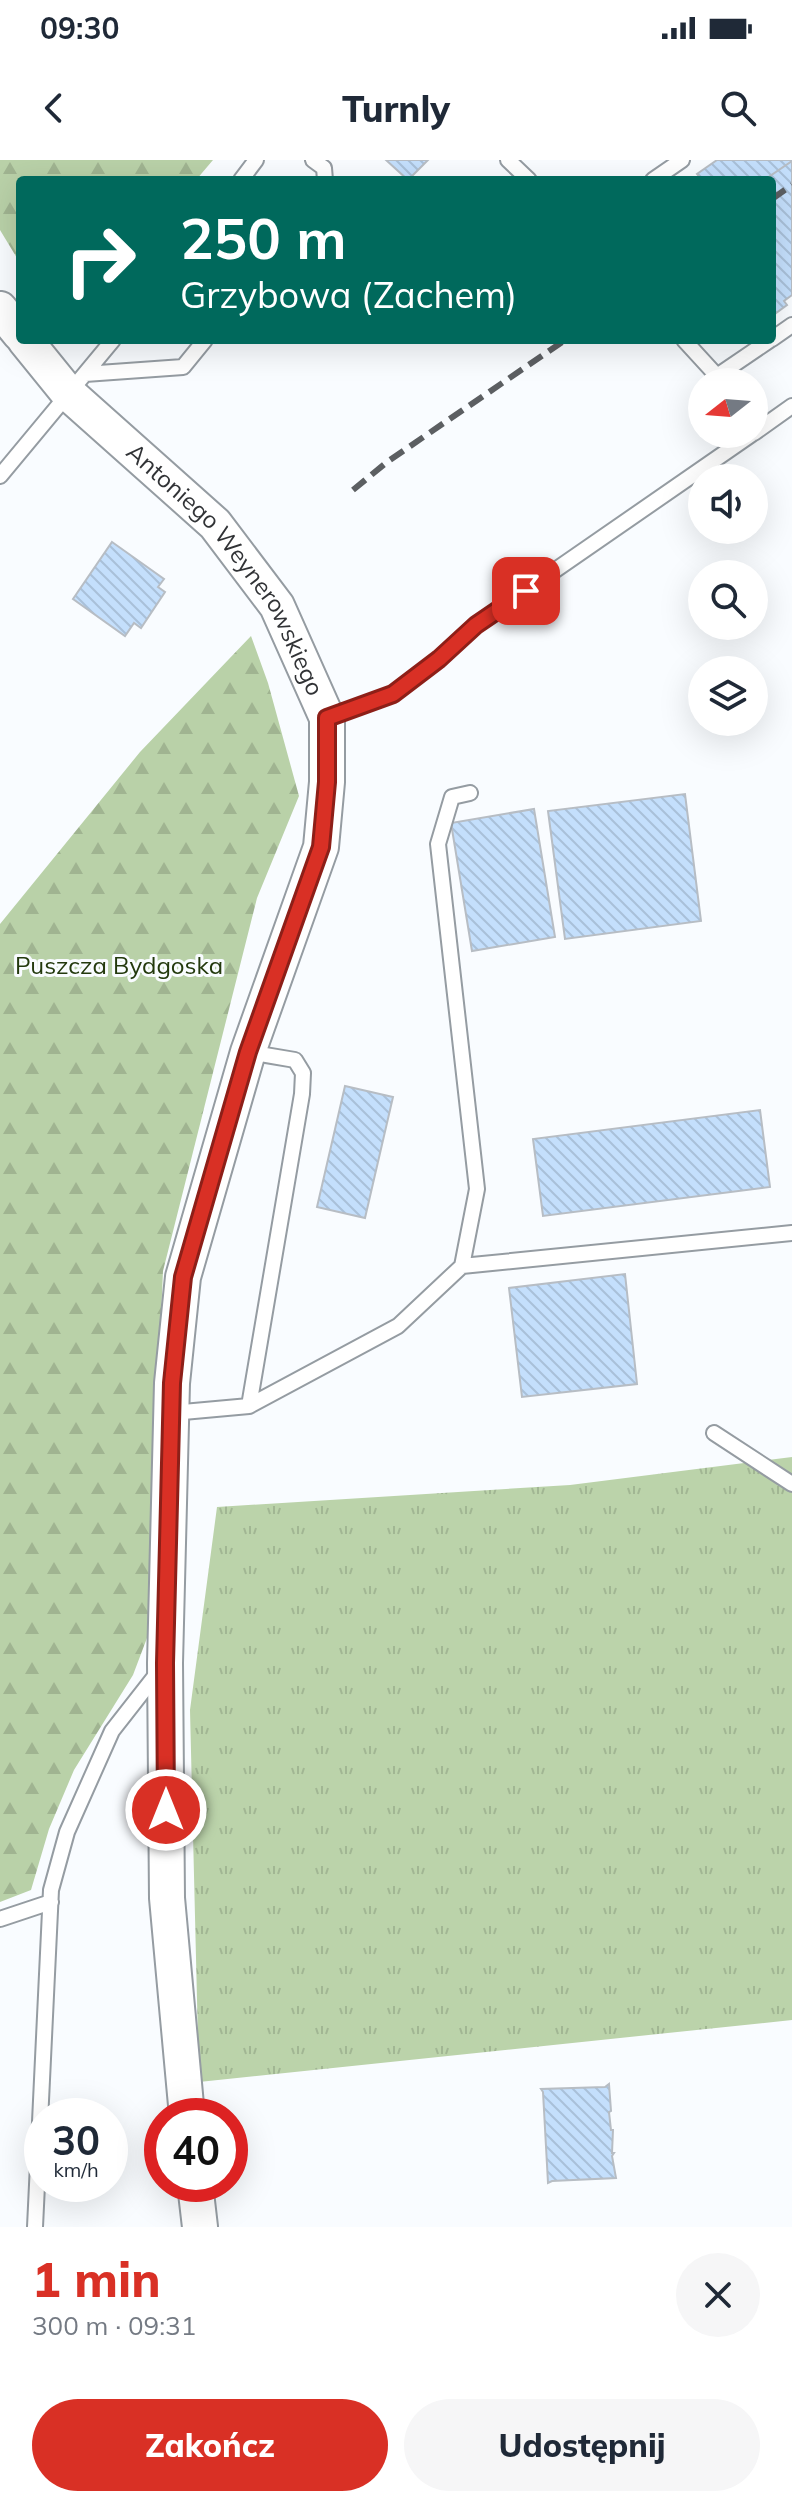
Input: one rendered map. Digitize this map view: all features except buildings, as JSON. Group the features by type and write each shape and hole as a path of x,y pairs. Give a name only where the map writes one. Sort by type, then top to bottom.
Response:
{"street":[{"path":"0,309 16,329"},
{"name":"Antoniego Weynerowskiego","path":"30,344 76,384 215,524 277,606 327,718 327,782 321,847 248,1052 183,1277 171,1413 165,1663 167,1898 185,2098"},
{"path":"197,2202 200,2227"}],"lane":[{"path":"313,160 324,168 325,176"},
{"path":"508,160 525,176"},
{"path":"659,176 682,160"},
{"path":"0,476 110,344"},
{"path":"76,384 183,367 202,344"},
{"path":"687,344 708,368"},
{"path":"733,368 764,344"},
{"path":"768,422 792,406"},
{"path":"327,718 393,694 439,659 476,625 730,448"},
{"path":"171,1413 249,1406 398,1326 462,1266 477,1189 438,844 452,797 470,793"},
{"path":"248,1052 295,1060 303,1073 249,1406"},
{"path":"462,1266 792,1233"},
{"path":"714,1433 792,1484"},
{"path":"35,2227 51,1890 67,1832 112,1731 165,1663"},
{"path":"0,1919 51,1902"}],"green space":[{"path":"0,160 213,160 199,176 16,176 16,256 0,230"},
{"name":"Puszcza Bydgoska","path":"251,636 268,683 299,796 257,898 163,1271 147,1638 133,1675 74,1770 49,1829 31,1890 0,1902 0,924 140,752"},
{"path":"792,1457 792,2020 199,2082 190,1710 217,1507 570,1485"}],"railway":[{"path":"776,196 792,185"},
{"path":"353,490 387,462 559,344"}],"route":[{"path":"166,1810 165,1663 172,1383 183,1277 248,1052 321,847 327,782 327,718 393,694 439,659 476,625 526,591"}]}
